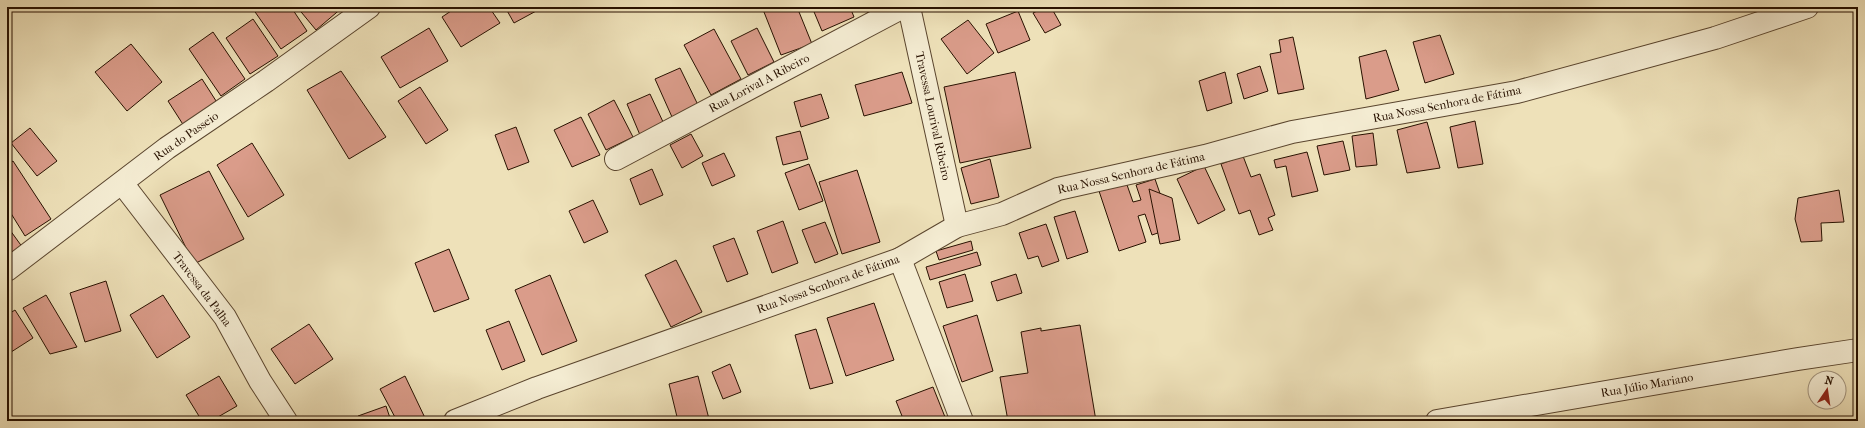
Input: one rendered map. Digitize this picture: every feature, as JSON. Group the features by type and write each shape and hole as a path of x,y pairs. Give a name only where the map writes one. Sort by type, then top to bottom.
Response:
{"street":[{"name":"Rua do Passeio","path":"7,270 167,148 266,81 370,7"},
{"name":"Rua Lorival A Ribeiro","path":"616,159 903,7"},
{"name":"Travessa Lourival Ribeiro","path":"909,7 957,226"},
{"name":"Rua Nossa Senhora de Fátima","path":"455,421 537,388 900,259 957,226 1002,214 1058,189 1205,156 1292,132 1517,92 1715,38 1807,7"},
{"name":"Travessa da Palha","path":"122,183 225,317 260,381 286,421"},
{"path":"900,259 962,421"},
{"name":"Rua Júlio Mariano","path":"1437,421 1858,350"}],"building":[{"path":"256,7 291,7 307,31 281,49 253,9"},
{"path":"297,7 343,7 316,30"},
{"path":"457,7 489,7 500,23 461,47 442,17"},
{"path":"505,7 536,7 538,10 514,23"},
{"path":"762,7 797,7 812,44 781,55"},
{"path":"812,7 850,7 854,17 822,31"},
{"path":"865,7 885,7 869,16"},
{"path":"1045,7 1051,7 1061,25 1045,33 1033,13"},
{"path":"1018,11 1030,40 998,53 986,24"},
{"path":"253,19 278,56 250,74 226,38"},
{"path":"968,20 994,53 967,74 941,39"},
{"path":"429,28 448,61 400,88 381,57"},
{"path":"757,28 774,62 748,75 731,41"},
{"path":"714,29 741,79 711,95 684,45"},
{"path":"213,32 245,79 221,96 189,49"},
{"path":"1440,35 1454,74 1425,83 1413,42"},
{"path":"1293,37 1304,89 1278,94 1270,54 1281,52 1279,40"},
{"path":"131,44 162,82 127,111 95,72"},
{"path":"1386,50 1399,90 1366,99 1359,57"},
{"path":"1260,66 1268,91 1244,99 1237,74"},
{"path":"680,68 698,105 672,117 655,79"},
{"path":"341,71 386,137 349,159 307,90"},
{"path":"902,72 912,103 864,116 855,85"},
{"path":"1015,72 1031,148 960,163 944,87"},
{"path":"1225,72 1232,103 1207,111 1199,81"},
{"path":"202,79 218,104 184,126 168,101"},
{"path":"420,87 448,130 426,144 398,101"},
{"path":"650,94 664,124 640,135 627,104"},
{"path":"821,94 829,118 801,127 794,102"},
{"path":"614,100 633,137 606,150 588,114"},
{"path":"581,117 600,155 572,167 554,130"},
{"path":"1475,121 1483,164 1458,168 1450,127"},
{"path":"1427,122 1440,168 1407,173 1397,130"},
{"path":"516,127 529,162 508,170 495,135"},
{"path":"30,128 57,161 37,176 11,143"},
{"path":"800,131 808,159 783,165 776,137"},
{"path":"1373,133 1377,165 1356,167 1352,136"},
{"path":"691,134 703,156 682,168 670,145"},
{"path":"1343,141 1350,170 1324,175 1317,146"},
{"path":"252,143 284,195 248,217 217,165"},
{"path":"1307,152 1318,191 1292,197 1286,166 1276,168 1274,160"},
{"path":"724,153 735,176 712,186 702,163"},
{"path":"1243,156 1251,177 1260,174 1275,215 1268,218 1273,230 1259,235 1250,210 1239,214 1221,164"},
{"path":"990,159 999,197 971,204 961,168"},
{"path":"13,161 51,219 25,236 7,207 7,165"},
{"path":"809,164 823,201 799,210 785,173"},
{"path":"1204,166 1225,210 1198,224 1177,179"},
{"path":"652,169 663,195 640,205 630,179"},
{"path":"857,170 880,242 842,254 819,182"},
{"path":"209,171 244,239 194,264 160,195"},
{"path":"1155,179 1172,228 1152,235 1145,214 1138,216 1146,242 1119,251 1099,191 1126,182 1133,202 1141,200 1136,185"},
{"path":"1149,189 1172,198 1180,240 1160,244"},
{"path":"1839,190 1844,222 1821,223 1822,241 1801,242 1795,219 1798,198"},
{"path":"593,200 608,232 584,243 569,211"},
{"path":"1075,211 1088,252 1067,259 1054,217"},
{"path":"783,221 798,263 772,273 757,231"},
{"path":"825,222 838,254 815,263 802,230"},
{"path":"1046,224 1059,261 1042,267 1038,256 1028,259 1019,233"},
{"path":"7,226 23,248 7,259"},
{"path":"734,238 748,274 727,282 713,246"},
{"path":"971,241 973,250 939,260 936,251"},
{"path":"449,249 469,299 434,312 415,263"},
{"path":"977,252 981,265 930,280 926,267"},
{"path":"676,260 702,312 671,327 645,275"},
{"path":"965,274 973,301 947,308 939,282"},
{"path":"1016,274 1022,293 997,301 991,282"},
{"path":"550,275 577,341 542,355 515,290"},
{"path":"106,281 121,331 85,342 70,293"},
{"path":"46,295 77,347 50,354 23,308"},
{"path":"163,295 190,337 157,358 130,315"},
{"path":"874,303 894,360 846,376 827,318"},
{"path":"15,310 33,338 8,354 7,315"},
{"path":"977,315 993,371 962,382 943,326"},
{"path":"509,321 525,361 502,370 486,330"},
{"path":"309,324 333,359 295,384 271,349"},
{"path":"1080,325 1096,421 1008,421 1000,377 1028,373 1021,332 1041,328 1041,331"},
{"path":"816,329 833,383 810,389 795,335"},
{"path":"730,364 741,392 723,399 712,372"},
{"path":"219,376 237,406 211,421 202,421 186,395"},
{"path":"405,376 426,420 424,421 397,421 380,389"},
{"path":"698,376 709,419 700,421 678,421 669,384"},
{"path":"933,387 945,417 935,421 904,421 896,401"},
{"path":"386,406 391,421 359,421 358,416"}]}
